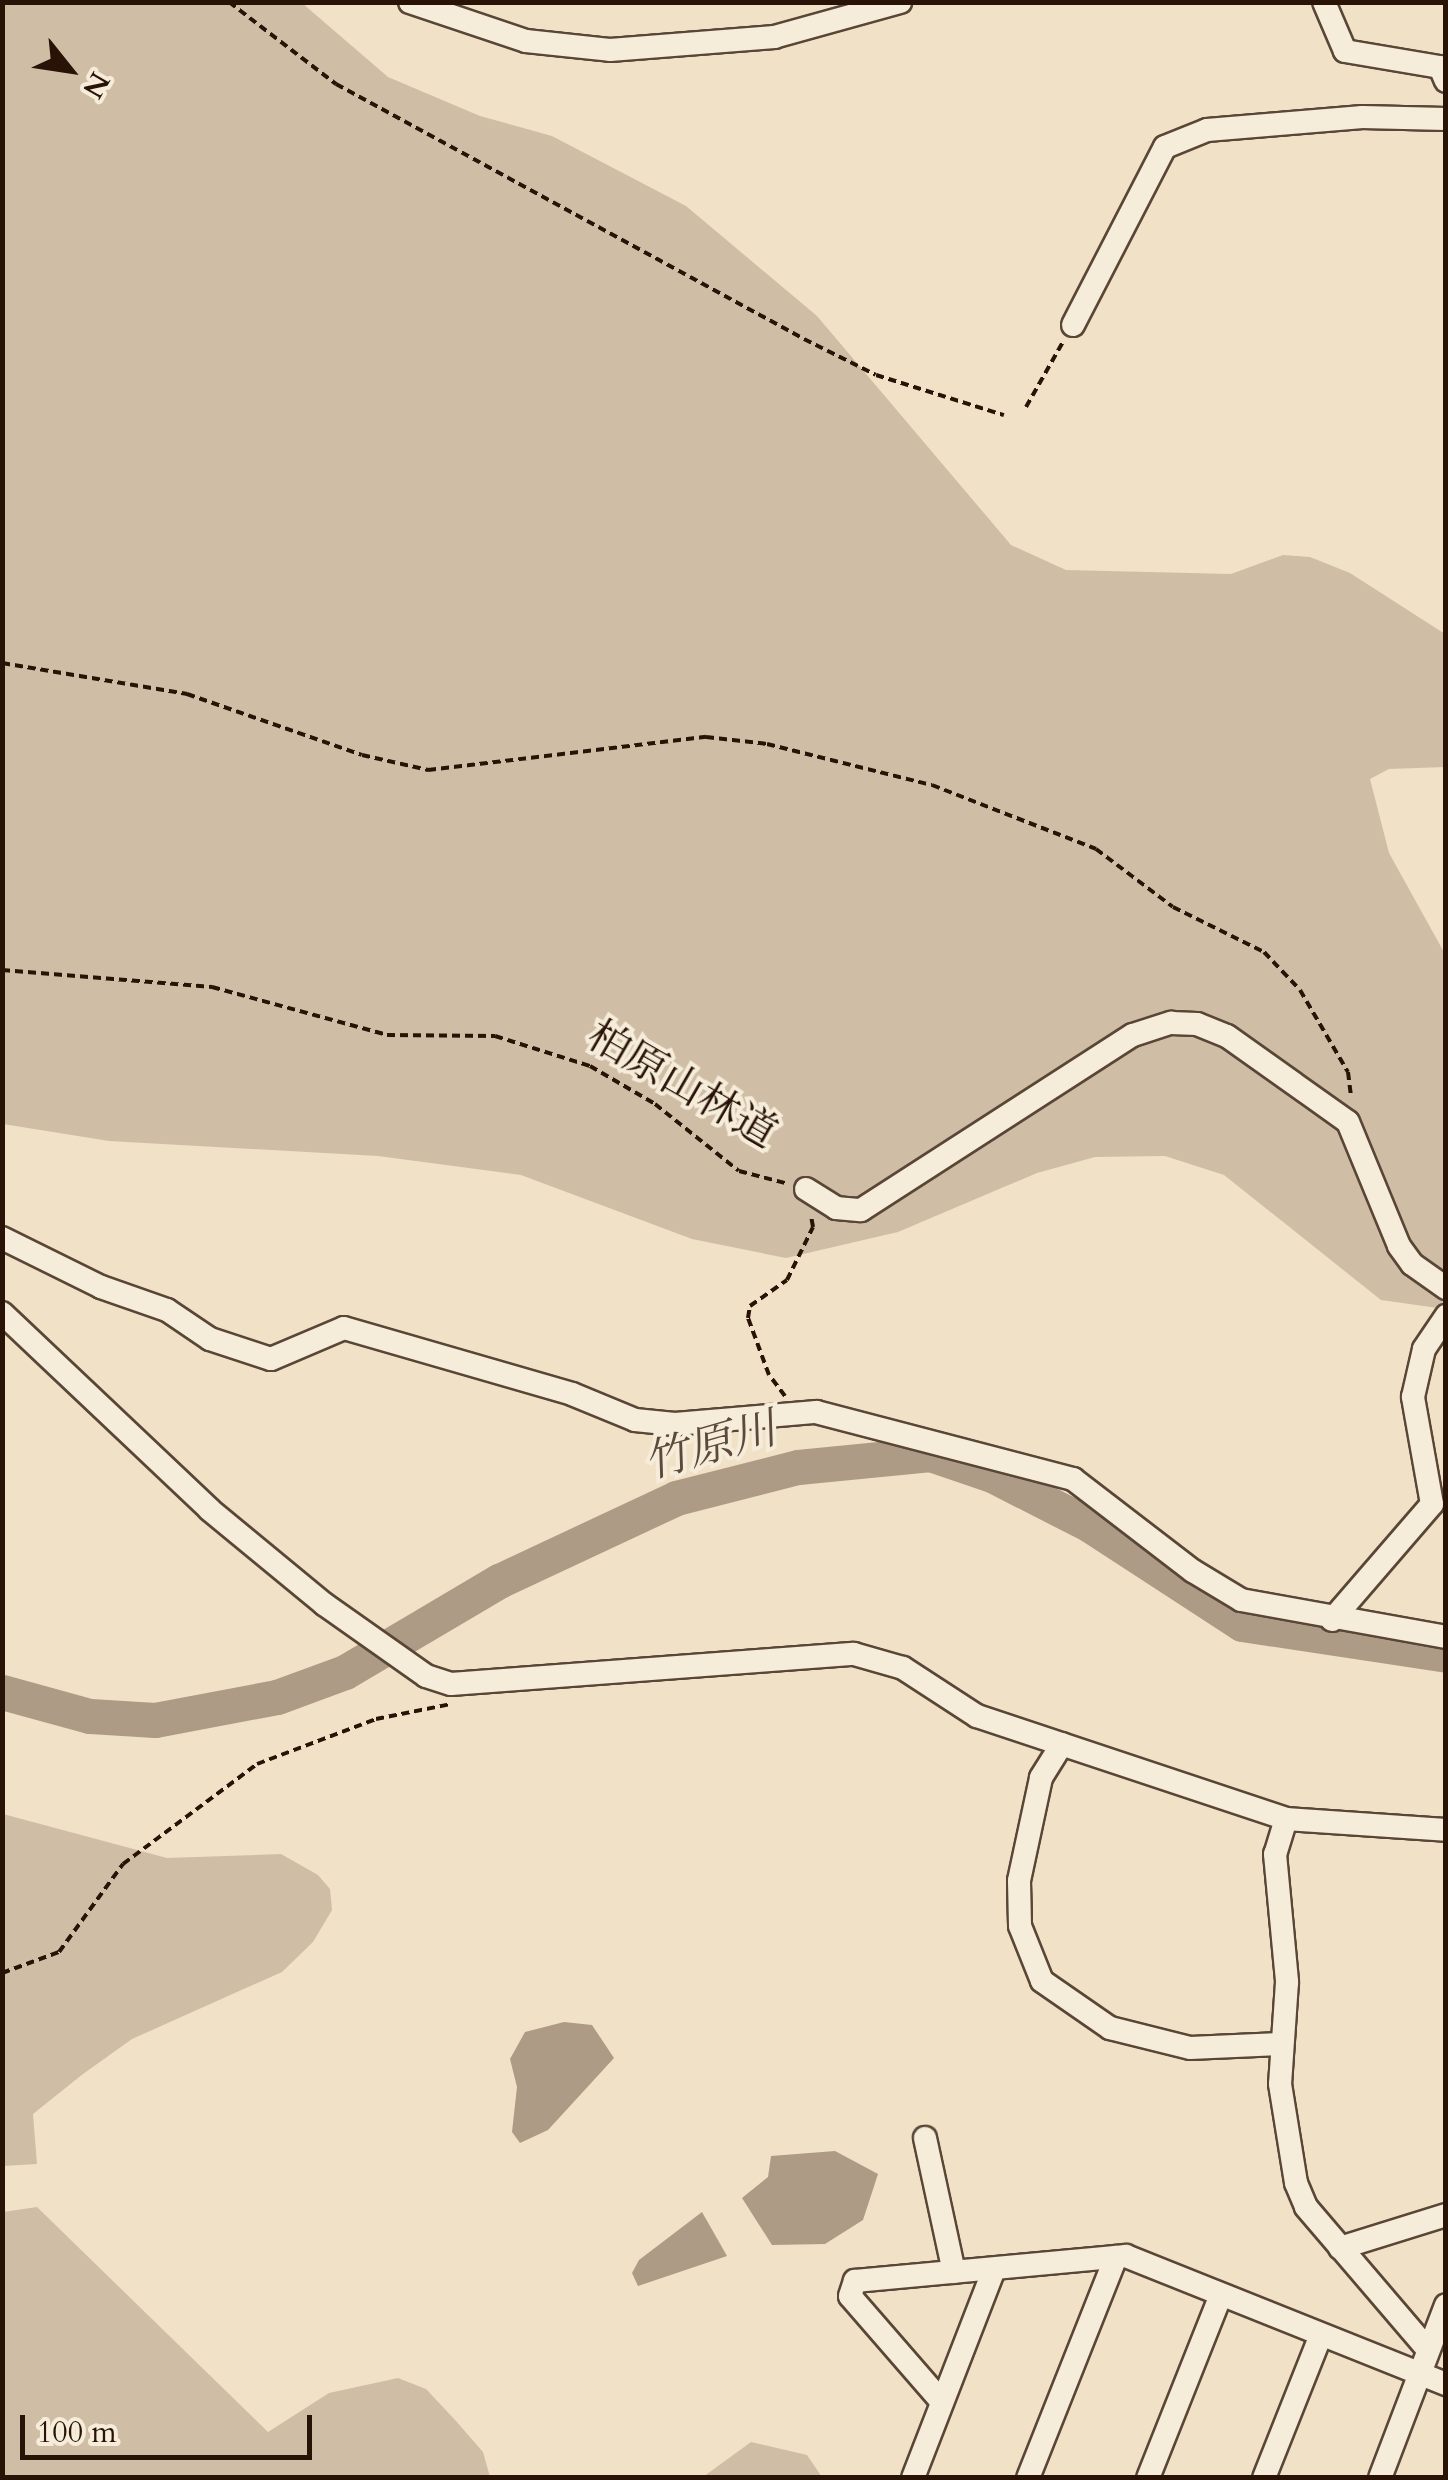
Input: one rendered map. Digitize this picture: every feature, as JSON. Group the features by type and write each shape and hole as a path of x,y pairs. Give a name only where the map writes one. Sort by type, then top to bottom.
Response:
{"street":[{"path":"410,2 526,40 610,50 774,37 900,2"},
{"path":"1324,2 1345,51 1440,68 1446,81"},
{"path":"1073,325 1165,146 1207,130 1362,116 1446,119"},
{"name":"柏原山林道","path":"806,1189 836,1208 861,1210 1133,1035 1171,1023 1197,1024 1226,1036 1348,1122"},
{"path":"1348,1122 1399,1246 1412,1264 1446,1288"},
{"path":"2,1238 101,1287 168,1310 210,1339 271,1358 344,1328 572,1394 635,1420 675,1424 816,1412 1073,1478 1192,1571 1241,1600 1332,1620 1446,1637"},
{"path":"2,1313 151,1458 324,1604 426,1676 471,1682 854,1654 903,1668 977,1716 1286,1819 1446,1830"},
{"path":"1332,1620 1432,1504 1413,1398 1424,1349 1446,1316"},
{"path":"1062,1744 1041,1778 1019,1881 1020,1926 1042,1980 1110,2028 1190,2048 1280,2044"},
{"path":"1286,1819 1275,1854 1287,1982 1280,2084 1296,2183 1306,2207 1428,2350"},
{"path":"925,2138 954,2272"},
{"path":"1340,2248 1446,2215"},
{"path":"942,2402 850,2296 856,2281 1116,2257 1221,2294 1446,2384"},
{"path":"1028,2478 1116,2257"},
{"path":"913,2478 994,2268"},
{"path":"1148,2478 1221,2294"},
{"path":"1380,2478 1446,2305"},
{"path":"1264,2478 1321,2334"}],"path":[{"path":"229,2 336,84 787,329 876,375 1004,415"},
{"path":"1026,407 1073,325"},
{"path":"2,663 187,694 362,754 428,770 706,737 767,744 932,784 1096,849 1173,907 1264,952 1300,990 1348,1072 1348,1122"},
{"name":"柏原山林道","path":"2,970 212,988 387,1035 495,1036 590,1066 655,1104 739,1171 806,1189"},
{"path":"800,1415 769,1375 748,1318 750,1306 787,1280 813,1227 806,1189"},
{"path":"2,1973 58,1952 123,1864 257,1764 376,1718 448,1706 471,1682"}],"shaded area":[{"path":"2,3 302,3 388,77 480,116 552,136 686,206 817,316 1011,545 1066,570 1231,574 1283,555 1310,557 1350,573 1445,634 1445,767 1389,769 1370,779 1389,853 1445,954 1445,1309 1381,1300 1224,1175 1165,1156 1095,1157 1037,1173 898,1232 786,1258 692,1239 521,1175 378,1156 109,1141 3,1124"},
{"path":"3,1814 167,1858 281,1854 318,1875 330,1889 332,1910 313,1942 282,1972 132,2039 83,2074 33,2114 37,2164 3,2166"},
{"path":"564,2022 592,2025 614,2058 548,2130 520,2143 512,2132 517,2087 510,2059 525,2032"},
{"path":"835,2151 878,2174 863,2220 825,2244 772,2245 742,2198 768,2177 771,2156"},
{"path":"37,2207 268,2432 329,2393 398,2378 426,2389 456,2421 483,2452 490,2477 3,2477 3,2212"},
{"path":"702,2212 727,2256 638,2286 632,2273 639,2260"},
{"path":"751,2442 807,2455 822,2477 703,2477"}],"waterway":[{"name":"竹原川","path":"2,1692 90,1716 155,1720 277,1697 345,1672 499,1581 676,1498 798,1467 930,1454 992,1475 1090,1525 1242,1624 1446,1655"}]}
